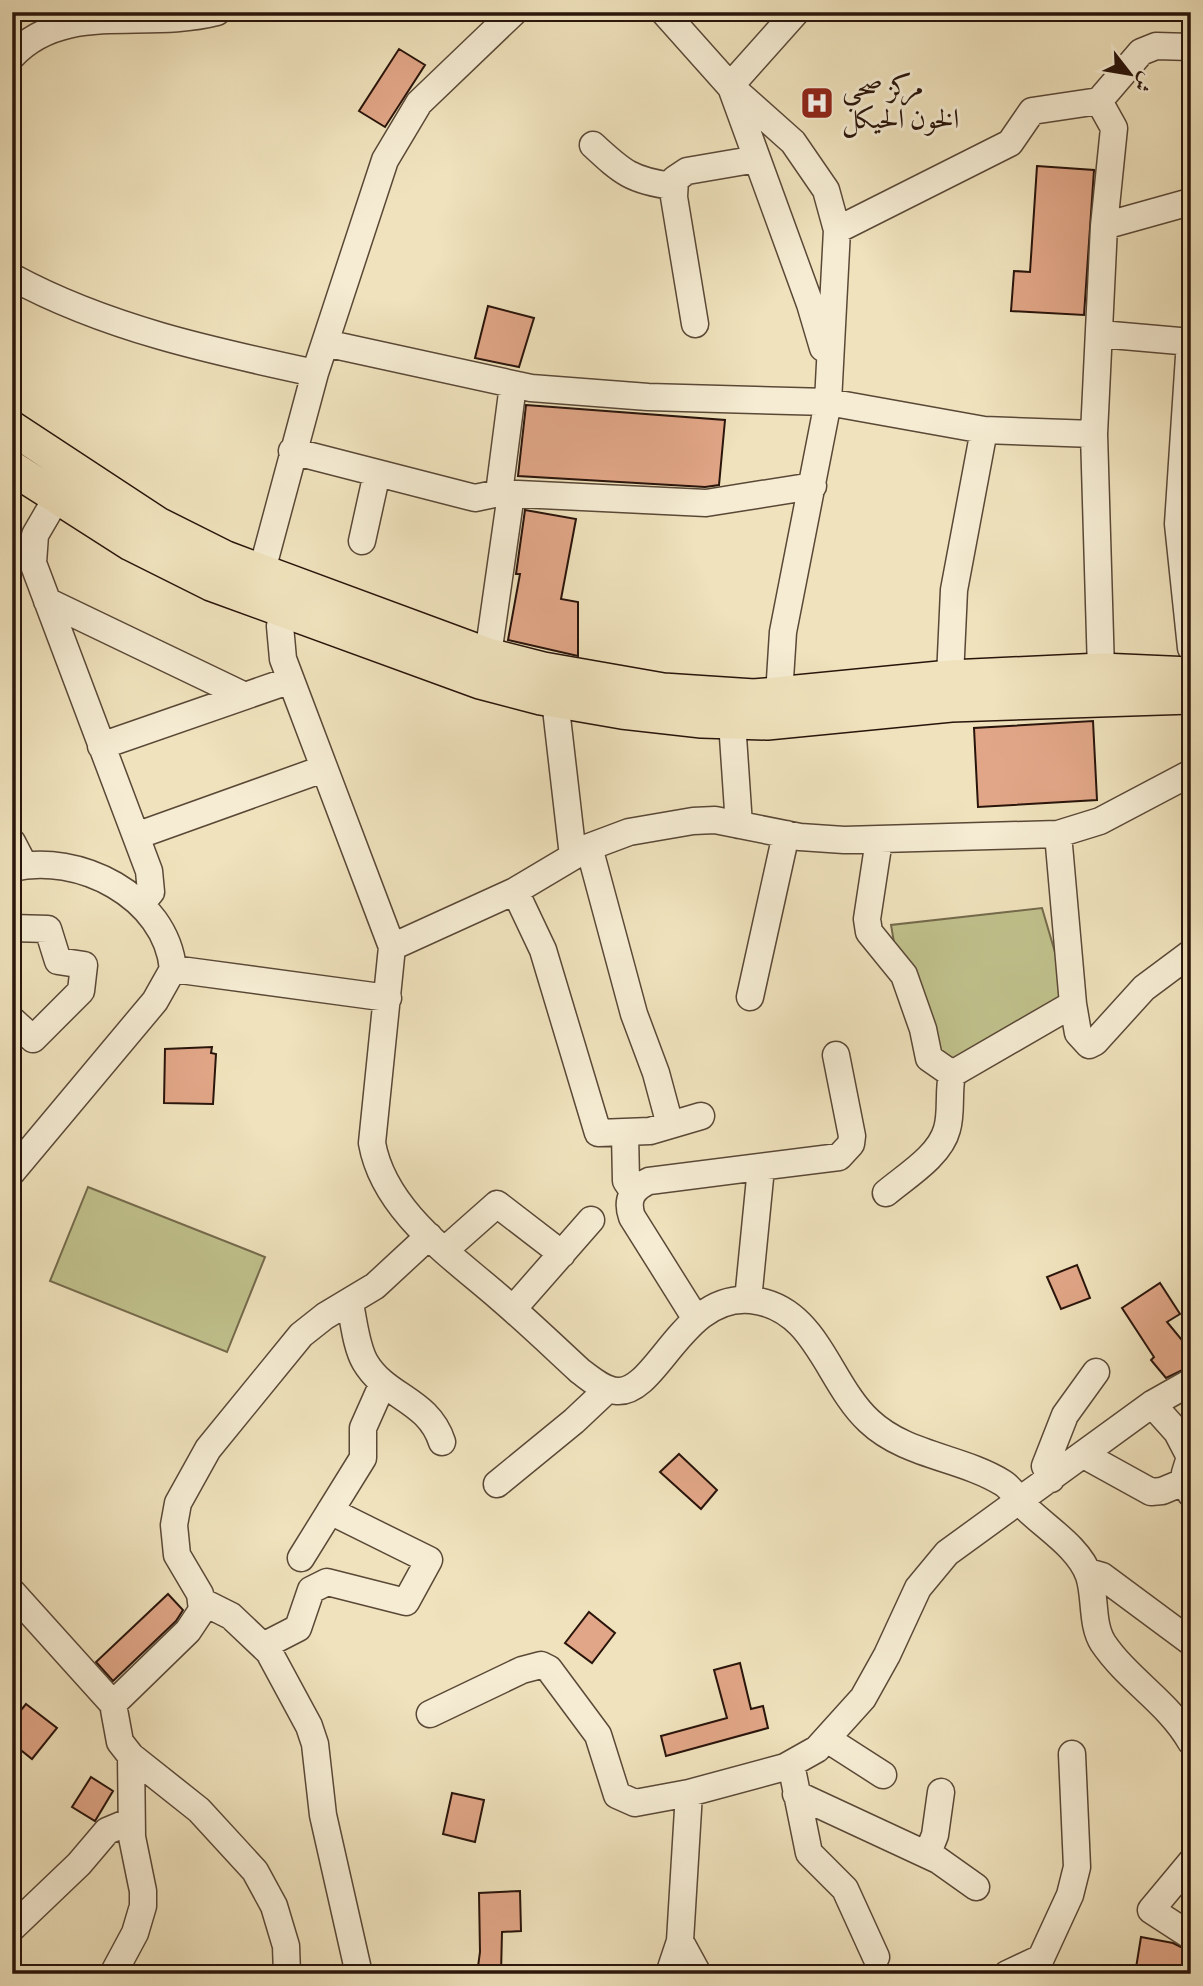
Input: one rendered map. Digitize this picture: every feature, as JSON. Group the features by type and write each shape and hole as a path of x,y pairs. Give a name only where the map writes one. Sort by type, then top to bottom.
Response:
{"main road":[{"path":"12,428 158,524 273,593 480,682 555,700 622,712 732,722 800,722 951,705 1191,697"},
{"path":"12,468 56,499 175,567 543,669 663,690 704,695 779,695 950,677 1101,670 1191,674"}],"street":[{"path":"12,54 31,12"},
{"path":"12,54 40,29 58,21 83,17 172,20 217,12"},
{"path":"514,12 433,88 395,140 374,188 292,451 273,593 281,643 291,680 392,947 372,1143 374,1156 395,1196 437,1243 580,1371 608,1389 620,1391 634,1387 696,1319 718,1304 735,1299 767,1303 800,1323 822,1350 859,1411 872,1424 906,1445 1005,1484 1020,1502 1075,1554 1088,1572 1100,1638 1171,1714 1191,1742"},
{"path":"664,12 730,86 793,142 826,190 837,230 828,390 813,486 783,632 779,695"},
{"path":"730,86 796,12"},
{"path":"837,230 1010,143 1032,111 1099,101 1141,52 1156,46 1191,47"},
{"path":"730,86 816,321 828,390"},
{"path":"1099,101 1114,128 1104,226 1094,434 1101,670"},
{"path":"593,145 623,174 643,182 673,186"},
{"path":"695,324 673,186 675,178 687,171 757,159"},
{"path":"1104,226 1190,202"},
{"path":"12,277 58,301 183,344 315,373"},
{"path":"1100,334 1190,342 1178,524 1191,648"},
{"path":"325,343 513,385 648,397 828,390 984,430 1094,434"},
{"path":"488,655 513,385"},
{"path":"950,677 954,590 984,430"},
{"path":"292,451 475,498 505,494 706,503 813,486"},
{"path":"362,541 377,473"},
{"path":"56,499 41,522 33,548 33,563 152,883 151,892 141,904"},
{"path":"47,601 245,696"},
{"path":"101,746 291,680"},
{"path":"555,700 581,851 656,1073 670,1125"},
{"path":"732,722 739,824"},
{"path":"136,836 323,769"},
{"path":"392,947 515,891 581,851 629,832 669,824 715,820 820,839 879,840 1058,834 1100,821 1191,773"},
{"path":"750,997 786,834"},
{"path":"1058,834 1073,1004 1078,1033 1089,1045 1095,1042 1144,988 1191,953"},
{"path":"879,840 867,919 869,932 904,975 923,1029 929,1058 952,1074"},
{"path":"12,1172 155,1001 173,969 168,948 141,904 98,876 80,869 16,858"},
{"path":"515,891 543,950 598,1133 650,1131 701,1116"},
{"path":"12,928 48,929 58,961 84,965 81,991 33,1039 12,1020"},
{"path":"173,969 388,998"},
{"path":"886,1193 930,1156 944,1139 948,1128 948,1092 952,1074 1073,1004"},
{"path":"696,1319 632,1217 629,1199 634,1191 649,1181 831,1158 846,1152 852,1136 836,1055"},
{"path":"625,1133 626,1181 634,1191"},
{"path":"748,1300 761,1168"},
{"path":"359,1974 323,1815 315,1744 309,1726 263,1646 230,1616 203,1602 173,1542 178,1503 208,1449 285,1353 312,1325 350,1304 497,1204 562,1254"},
{"path":"513,1309 591,1220"},
{"path":"350,1304 364,1360 383,1383 427,1414 442,1442"},
{"path":"1051,1479 1046,1472 1047,1457 1065,1416 1096,1372"},
{"path":"430,1714 533,1665 541,1665 549,1669 592,1725 603,1745 617,1795 635,1803 689,1793 801,1760 827,1740 863,1698 928,1573 961,1539 1020,1502 1152,1404 1191,1382"},
{"path":"302,1558 363,1458 363,1428 383,1383"},
{"path":"497,1483 574,1421 608,1389"},
{"path":"1084,1455 1151,1492 1188,1488 1190,1457 1177,1432 1152,1404"},
{"path":"263,1646 298,1628 311,1590 318,1584 339,1584 375,1597 406,1602 429,1560 330,1511"},
{"path":"1088,1572 1102,1576 1191,1642"},
{"path":"113,1704 188,1631 198,1619 203,1602"},
{"path":"17,1609 113,1704 120,1742 131,1756 199,1810 255,1871 274,1906 286,1946 287,1974"},
{"path":"827,1740 883,1775"},
{"path":"1007,1974 1050,1966 1077,1867 1072,1754"},
{"path":"113,1974 135,1933 144,1906 131,1821 131,1756"},
{"path":"791,1764 808,1853 845,1889 876,1957"},
{"path":"927,1855 935,1835 941,1792"},
{"path":"669,1974 680,1941 689,1793"},
{"path":"796,1794 927,1855 976,1887"},
{"path":"12,1928 68,1876 107,1831 131,1821"},
{"path":"1191,1862 1151,1910 1191,1936"},
{"path":"680,1941 698,1974"}],"green space":[{"path":"1042,908 1067,993 953,1063 935,1056 896,954 891,925"},
{"path":"88,1187 265,1257 227,1352 50,1281"}],"building":[{"path":"399,49 425,65 385,127 359,111"},
{"path":"1037,166 1094,170 1084,315 1011,311 1014,271 1030,272"},
{"path":"488,306 534,318 519,367 475,358"},
{"path":"526,405 725,420 719,485 705,487 518,476"},
{"path":"525,510 576,519 561,599 578,602 578,656 508,640 520,574 516,574"},
{"path":"1093,721 1097,800 978,807 974,728"},
{"path":"212,1047 211,1053 216,1054 213,1104 164,1103 165,1049"},
{"path":"1077,1265 1090,1298 1061,1309 1047,1277"},
{"path":"1160,1283 1180,1314 1167,1322 1191,1351 1191,1366 1166,1378 1151,1360 1154,1357 1122,1308"},
{"path":"679,1454 717,1490 701,1509 660,1472"},
{"path":"168,1594 183,1610 176,1621 113,1681 96,1662"},
{"path":"589,1612 615,1633 592,1663 565,1643"},
{"path":"740,1663 751,1709 763,1706 768,1728 666,1756 661,1736 727,1718 714,1670"},
{"path":"26,1704 57,1728 32,1759 12,1743 12,1721"},
{"path":"91,1777 113,1791 95,1821 72,1807"},
{"path":"452,1793 484,1800 475,1842 443,1834"},
{"path":"520,1891 521,1931 502,1932 501,1974 477,1974 480,1952 479,1893"},
{"path":"1141,1937 1173,1943 1191,1952 1191,1974 1135,1974"}],"place":[{"name":"مركز صحي الخون الحيكل","path":"817,103"}]}
